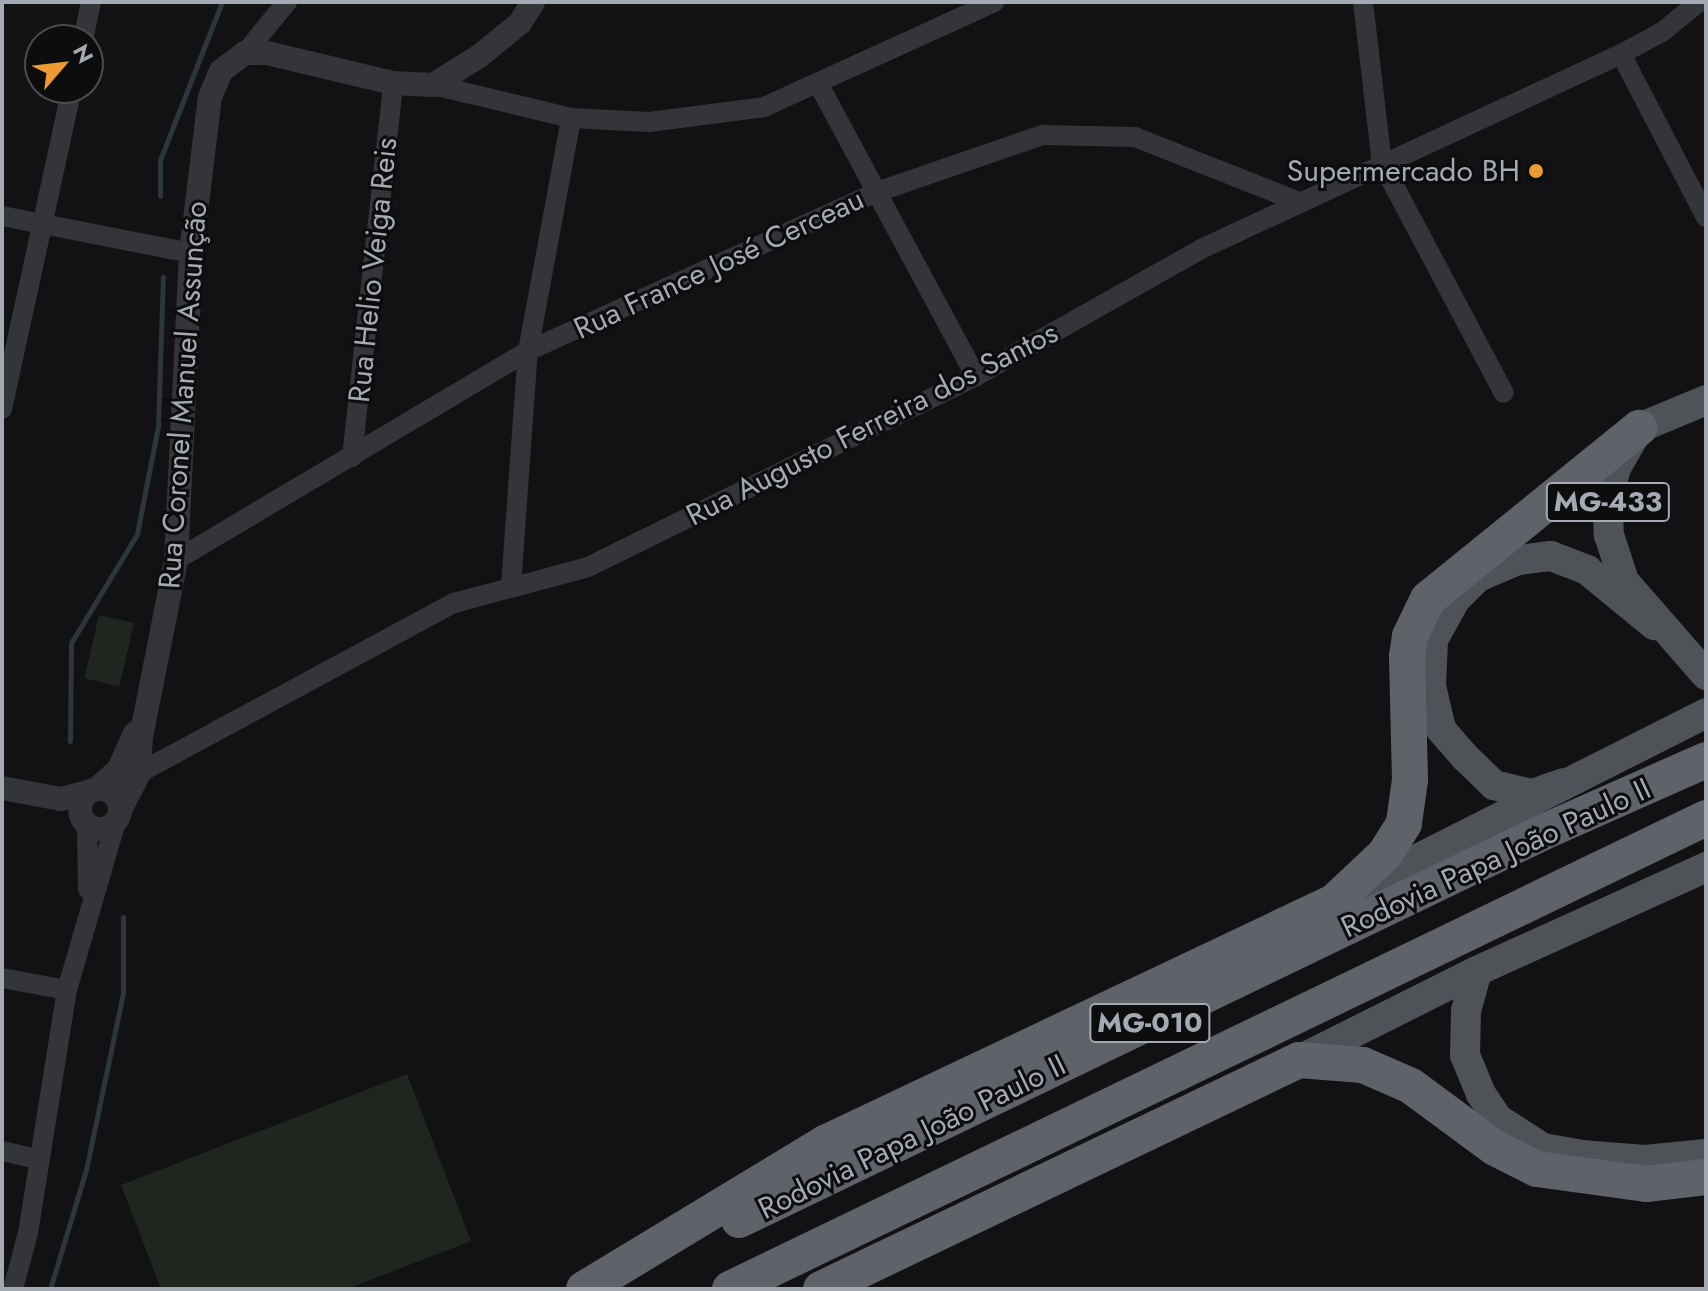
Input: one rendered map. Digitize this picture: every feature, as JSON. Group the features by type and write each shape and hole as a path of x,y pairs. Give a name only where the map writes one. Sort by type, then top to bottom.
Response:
{"highway":[{"path":"584,1289 825,1143 1334,902 1385,854 1404,823 1410,780 1407,657 1413,627 1428,599 1639,428"},
{"name":"Rodovia Papa João Paulo II","path":"595,1289 1548,830 1706,760"},
{"name":"Rodovia Papa João Paulo II","path":"730,1289 1706,818"},
{"path":"821,1289 1299,1060 1363,1065 1411,1086 1495,1148 1537,1169 1646,1184 1706,1177"}],"main road":[{"path":"1639,428 1706,400"},
{"name":"MG-433","path":"1639,428 1616,468 1608,496 1609,535 1624,581 1703,693"},
{"path":"1564,783 1532,794 1494,785 1441,729 1431,686 1433,640 1455,600 1478,577 1518,560 1551,556 1587,570 1654,625"},
{"name":"MG-433","path":"1624,581 1703,693"},
{"path":"1334,902 1564,783 1703,693"},
{"path":"1299,1060 1477,971 1706,867"},
{"path":"1477,971 1466,1011 1465,1055 1481,1094 1498,1119 1543,1148 1581,1155 1645,1160 1706,1154"}],"street":[{"path":"86,24 91,2"},
{"name":"Rua Coronel Manuel Assunção","path":"129,771 147,706 176,560 191,253 210,97 230,60 245,53 287,2"},
{"path":"433,85 478,57 520,23 533,2"},
{"path":"941,2 942,24"},
{"path":"245,53 267,53 393,83 433,85 571,118 664,120 764,107 819,85 942,24 994,2"},
{"path":"1363,2 1382,163 1504,393"},
{"name":"Rua Augusto Ferreira dos Santos","path":"129,771 454,603 588,567 976,376 1201,249 1621,54 1662,32 1699,2"},
{"path":"1621,54 1703,205"},
{"name":"Rua Helio Veiga Reis","path":"352,457 393,83"},
{"path":"819,85 976,376"},
{"path":"2,409 8,400 69,104"},
{"path":"511,586 528,351 571,118"},
{"name":"Rua France José Cerceau","path":"176,560 528,351 877,192 1043,135 1089,132 1135,137 1299,202"},
{"path":"2,216 191,253"},
{"path":"12,790 61,799 92,791 129,771"},
{"path":"13,1289 67,990 129,771"},
{"path":"12,790 102,829 118,816"},
{"path":"92,791 113,794 118,816"},
{"path":"88,913 86,824 79,810 92,791"},
{"path":"2,978 67,990"},
{"path":"2,1151 38,1159"}],"shaded area":[{"path":"99,615 134,623 119,686 84,678"},
{"path":"407,1074 471,1241 347,1289 161,1289 121,1185"}],"waterway":[{"path":"160,196 160,160 222,2"},
{"path":"70,741 71,643 137,534 158,426 163,277"},
{"path":"50,1289 86,1170 123,993 123,917"}],"place":[{"name":"Supermercado BH","path":"1536,171"}]}
